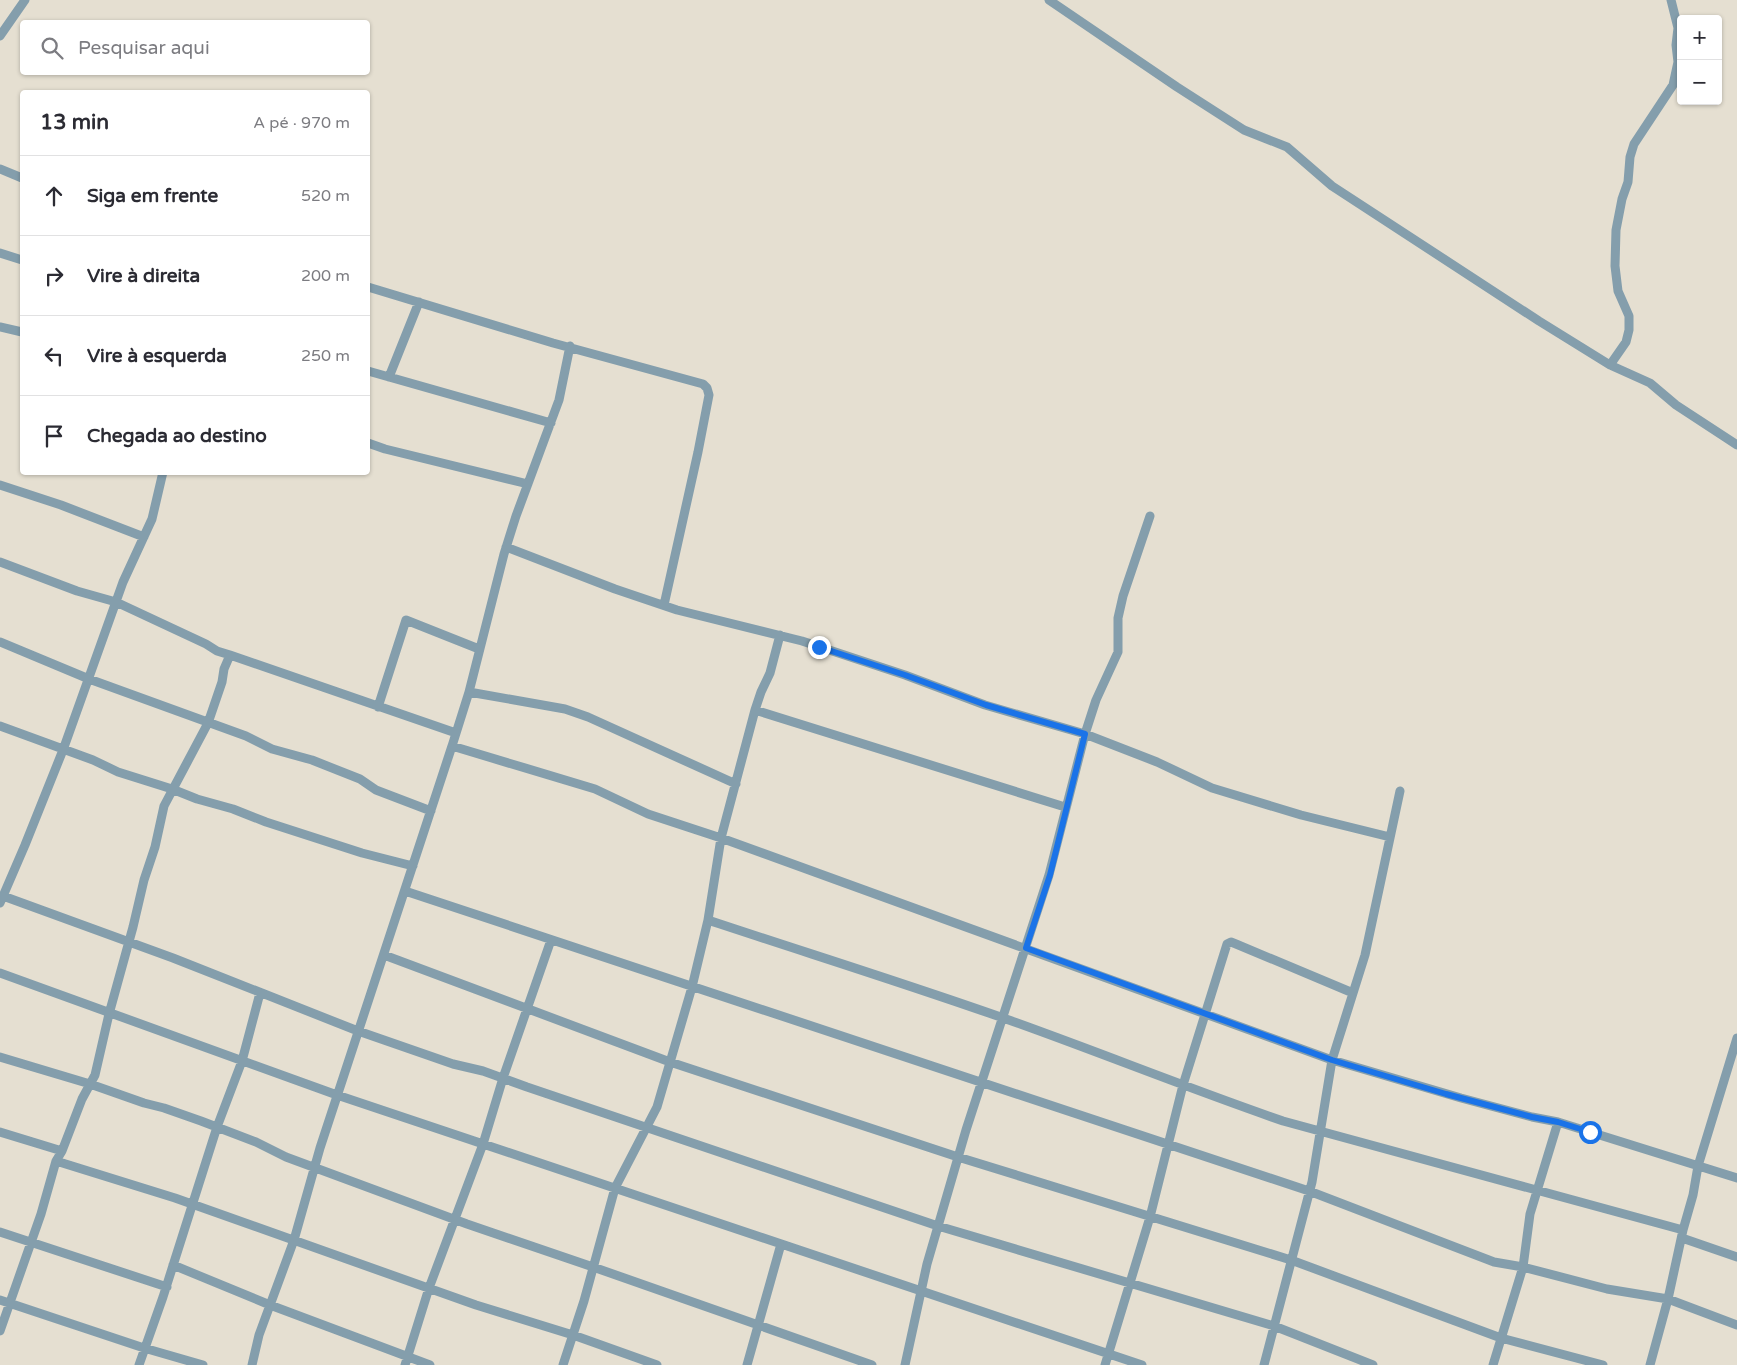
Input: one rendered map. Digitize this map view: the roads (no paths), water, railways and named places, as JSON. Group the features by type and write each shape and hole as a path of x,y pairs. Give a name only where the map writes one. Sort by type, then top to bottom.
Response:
{"street":[{"path":"0,36 25,0"},
{"path":"1049,0 1244,130 1287,147 1332,186 1610,365 1650,383 1676,405 1737,445"},
{"path":"1610,365 1626,342 1629,330 1629,316 1618,291 1615,266 1616,230 1622,199 1628,182 1630,157 1634,144 1673,85 1678,62 1676,45 1678,28 1671,0"},
{"path":"0,169 20,177"},
{"path":"0,254 20,259"},
{"path":"370,288 553,343 570,346 703,384 707,388 708,395 698,452 664,605"},
{"path":"389,377 419,302"},
{"path":"0,327 20,332"},
{"path":"252,1365 259,1335 294,1240 337,1095 432,811 469,692 506,548 516,516 552,423 564,380 570,346"},
{"path":"370,372 552,423"},
{"path":"370,444 528,484"},
{"path":"162,475 152,519 116,602 63,750 26,845 1,900 128,942 358,1031 453,1064 483,1071 938,1226 1274,1326 1374,1365"},
{"path":"0,485 61,505 144,537"},
{"path":"905,1365 920,1291 958,1157 1050,875 1065,807 1085,734 1096,700 1118,652 1118,618 1123,596 1150,516"},
{"path":"506,548 615,589 664,605 780,635 905,675 986,705 1085,734 1157,762 1212,788 1301,815 1390,837"},
{"path":"0,562 78,591 116,602 217,651 456,733"},
{"path":"378,707 406,620 479,649"},
{"path":"563,1365 615,1188 657,1107 692,987 708,920 721,838 755,710 770,673 780,635"},
{"path":"0,642 89,679 246,736 272,749 312,760 360,780 376,790 432,811"},
{"path":"0,1331 4,1301 21,1275 56,1161 62,1151 82,1099 95,1075 109,1014 146,874 155,847 164,806 208,723 230,655"},
{"path":"469,692 565,709 588,717 736,784"},
{"path":"755,710 1065,807"},
{"path":"0,726 93,760 118,772 197,799 233,809 307,836 413,866"},
{"path":"452,746 595,788 648,814 721,838 1332,1060 1461,1098 1558,1122 1737,1178"},
{"path":"1264,1365 1309,1191 1321,1132 1332,1060 1365,955 1400,791"},
{"path":"405,892 1309,1191 1494,1262 1523,1267 1607,1289 1668,1299 1737,1325"},
{"path":"708,920 1003,1018 1274,1118 1538,1189 1683,1234 1737,1257"},
{"path":"406,1361 454,1219 483,1144 502,1078 551,940"},
{"path":"1105,1365 1150,1217 1183,1085 1227,944 1231,942 1353,993"},
{"path":"384,955 670,1062 958,1157 1291,1260 1501,1338 1602,1365"},
{"path":"0,974 337,1095 1142,1365"},
{"path":"139,1365 166,1287 216,1127 242,1061 260,993"},
{"path":"1650,1365 1668,1299 1693,1195 1698,1166 1737,1038"},
{"path":"0,1057 90,1084 216,1127 316,1168 454,1219 872,1365"},
{"path":"1493,1365 1523,1267 1530,1214 1558,1122"},
{"path":"0,1132 62,1151"},
{"path":"56,1161 192,1204 476,1305 573,1335 657,1365"},
{"path":"0,1232 166,1287"},
{"path":"747,1365 782,1244"},
{"path":"173,1265 406,1361 430,1365"},
{"path":"4,1301 144,1348 203,1365"}]}
